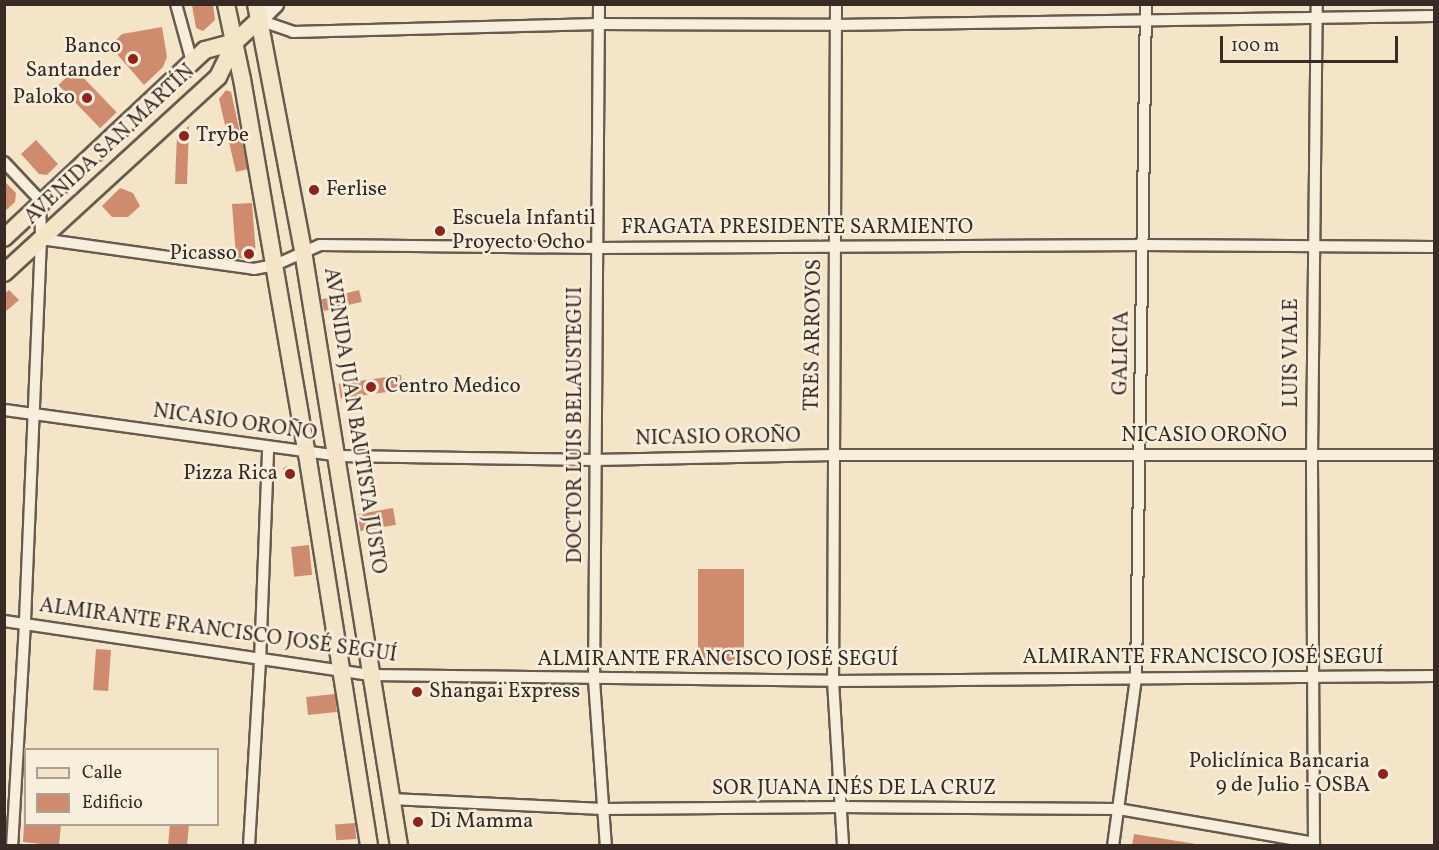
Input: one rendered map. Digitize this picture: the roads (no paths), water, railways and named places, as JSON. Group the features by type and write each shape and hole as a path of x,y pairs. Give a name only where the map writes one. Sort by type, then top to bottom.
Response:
{"main road":[{"path":"226,4 235,42 307,453 369,846"},
{"name":"AVENIDA SAN MARTÍN","path":"4,273 218,77 235,42 258,12 275,4"},
{"name":"AVENIDA JUAN BAUTISTA JUSTO","path":"258,12 303,251 338,456 370,675 399,846"},
{"name":"AVENIDA SAN MARTÍN","path":"4,238 205,50 235,42"}],"street":[{"path":"176,4 192,62"},
{"name":"DOCTOR LUIS BELAUSTEGUI","path":"599,4 594,680 606,846"},
{"name":"TRES ARROYOS","path":"836,4 832,455 833,681 843,846"},
{"name":"GALICIA","path":"1113,846 1136,678 1146,4"},
{"name":"LUIS VIALE","path":"1314,844 1312,247 1317,4"},
{"path":"258,12 293,32 599,24 836,25 1146,18 1317,20 1434,16"},
{"path":"4,162 32,189 40,205 41,239 25,623 12,846"},
{"name":"FRAGATA PRESIDENTE SARMIENTO","path":"41,239 254,269 274,265 320,245 597,248 1144,245 1434,247"},
{"name":"NICASIO OROÑO","path":"4,410 338,456 595,460 832,455 1434,455"},
{"path":"249,846 260,661 268,448"},
{"name":"ALMIRANTE FRANCISCO JOSÉ SEGUÍ","path":"4,621 260,661 370,675 594,680 833,681 1434,676"},
{"name":"SOR JUANA INÉS DE LA CRUZ","path":"391,799 603,809 841,807 1118,809 1314,844"}],"place":[{"name":"Banco Santander","path":"133,59"},
{"name":"Paloko","path":"87,98"},
{"name":"Trybe","path":"184,136"},
{"name":"Ferlise","path":"314,190"},
{"name":"Escuela Infantil Proyecto Ocho","path":"440,231"},
{"name":"Picasso","path":"249,254"},
{"name":"Centro Medico","path":"371,387"},
{"name":"Pizza Rica","path":"290,474"},
{"name":"Shangai Express","path":"417,692"},
{"name":"Policlínica Bancaria 9 de Julio - OSBA","path":"1383,774"},
{"name":"Di Mamma","path":"418,822"}]}
